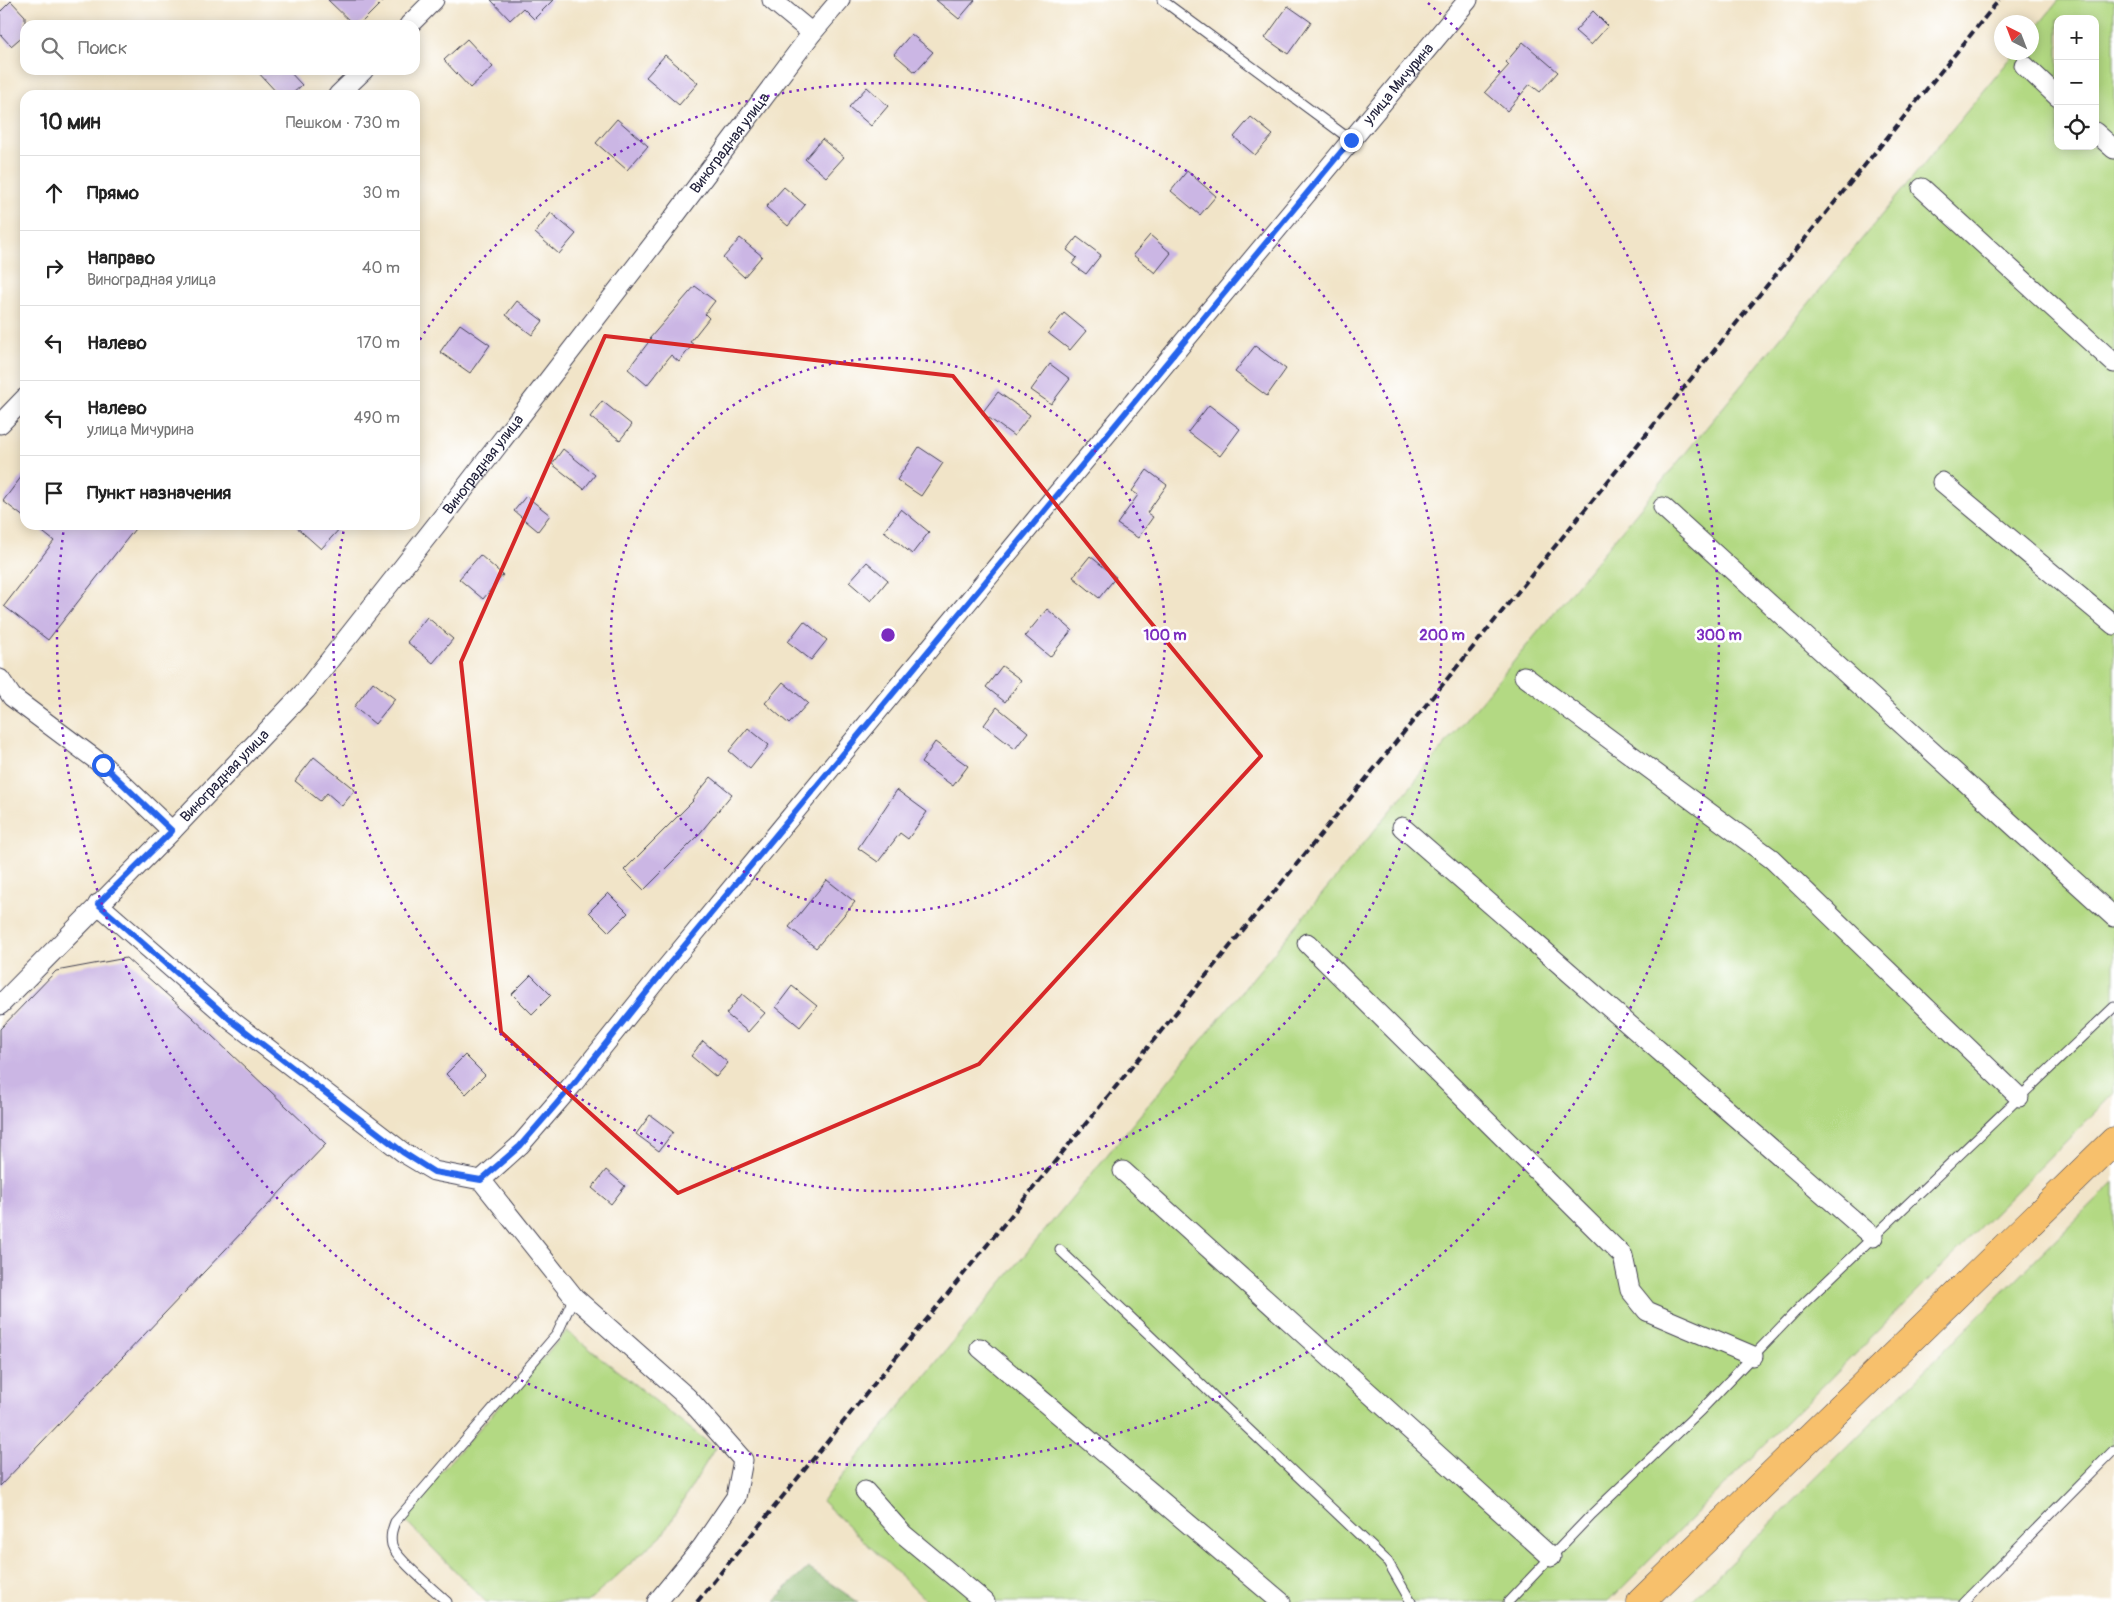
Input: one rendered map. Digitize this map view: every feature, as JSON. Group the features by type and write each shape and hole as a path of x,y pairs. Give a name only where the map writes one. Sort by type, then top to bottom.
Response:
{"main road":[{"path":"1641,1602 2114,1141"}],"street":[{"path":"414,20 434,0"},
{"path":"772,0 812,33"},
{"name":"Виноградная улица","path":"0,1005 172,831 306,690 587,330 812,33 840,0"},
{"name":"улица Мичурина","path":"481,1180 520,1146 572,1086 685,945 1468,0"},
{"path":"2024,65 2054,93"},
{"path":"343,90 359,75"},
{"path":"2099,136 2114,149"},
{"path":"1922,188 2114,363"},
{"path":"0,424 20,403"},
{"path":"1942,482 2114,625"},
{"path":"1663,507 2114,917"},
{"path":"1524,676 1772,859 2019,1097"},
{"path":"0,679 12,697 103,765 172,831"},
{"path":"1402,827 1873,1237"},
{"path":"98,904 232,1021 404,1153 434,1172 481,1180 574,1297 687,1397 743,1460 736,1498 702,1547 657,1602"},
{"path":"1307,943 1623,1256 1630,1290 1647,1311 1753,1356"},
{"path":"1123,1171 1551,1557"},
{"path":"980,1348 1281,1602"},
{"path":"865,1491 903,1534 985,1602"}],"lane":[{"path":"1162,0 1351,140"},
{"path":"1508,1602 1592,1514 1701,1410 1802,1306 2114,1008"},
{"path":"1060,1250 1388,1562 1412,1602"},
{"path":"448,1602 400,1558 392,1547 391,1534 395,1522 557,1334 574,1297"},
{"path":"1964,1602 2114,1450"}],"highlighted area":[{"path":"605,336 953,376 1138,607 1261,756 979,1064 678,1193 501,1032 461,662"}],"green space":[{"path":"2059,0 2114,0 2114,1093 1608,1602 928,1602 822,1501 2009,60 2039,60 2039,24"},
{"path":"2114,1182 2114,1448 1963,1602 1691,1602"},
{"path":"567,1331 715,1448 663,1534 588,1602 486,1602 401,1516"},
{"path":"808,1568 858,1602 775,1602 786,1588"}],"building":[{"path":"328,0 384,0 364,20 349,20"},
{"path":"491,0 553,0 534,19 523,8 510,20"},
{"path":"936,0 975,0 959,19"},
{"path":"11,1 25,16 25,20 20,20 20,38 11,46 0,34 0,12"},
{"path":"1288,6 1311,22 1288,54 1265,38"},
{"path":"1593,11 1608,26 1591,45 1575,31"},
{"path":"911,34 933,52 915,72 894,54"},
{"path":"467,39 493,67 470,88 444,60"},
{"path":"1523,42 1558,72 1540,92 1530,84 1507,111 1485,92 1509,65 1506,62"},
{"path":"665,55 698,83 679,105 646,77"},
{"path":"261,75 293,75 302,85 296,90 274,90"},
{"path":"867,87 888,106 871,126 849,107"},
{"path":"1251,117 1273,135 1255,155 1234,137"},
{"path":"617,119 648,146 627,170 596,143"},
{"path":"822,139 844,157 826,177 805,159"},
{"path":"1187,171 1216,196 1200,215 1171,191"},
{"path":"784,187 805,205 788,226 766,207"},
{"path":"551,213 576,234 559,254 535,233"},
{"path":"1150,235 1171,253 1155,273 1133,255"},
{"path":"1077,237 1101,255 1086,274 1072,264 1077,258 1067,250"},
{"path":"740,238 762,256 744,277 723,258"},
{"path":"695,286 715,301 705,314 709,318 690,342 693,344 679,362 671,355 647,385 628,369 650,338"},
{"path":"517,301 543,321 532,335 506,315"},
{"path":"1064,313 1086,331 1070,350 1048,333"},
{"path":"460,324 490,345 470,373 440,352"},
{"path":"1255,346 1286,369 1267,396 1235,372"},
{"path":"1050,364 1070,379 1051,404 1031,390"},
{"path":"998,392 1030,415 1014,436 982,413"},
{"path":"602,401 632,425 620,440 590,417"},
{"path":"1209,405 1240,429 1220,456 1188,432"},
{"path":"919,447 943,463 921,496 897,480"},
{"path":"563,449 595,475 584,489 552,464"},
{"path":"1147,470 1167,485 1147,513 1153,517 1138,538 1117,524 1138,495 1132,491"},
{"path":"20,479 20,514 3,501"},
{"path":"526,496 550,515 538,531 514,511"},
{"path":"901,509 929,532 912,554 884,531"},
{"path":"40,530 134,530 48,640 4,606 54,541"},
{"path":"300,530 338,530 321,549"},
{"path":"480,555 503,575 483,599 459,579"},
{"path":"1090,556 1116,577 1099,598 1073,577"},
{"path":"867,562 888,580 871,601 849,582"},
{"path":"1047,609 1072,630 1050,657 1025,636"},
{"path":"427,617 453,639 433,663 407,642"},
{"path":"804,621 827,640 811,660 788,642"},
{"path":"1002,666 1021,680 1005,702 986,687"},
{"path":"373,682 395,699 375,724 354,707"},
{"path":"783,682 808,703 789,724 765,703"},
{"path":"997,707 1028,732 1015,749 984,725"},
{"path":"748,728 769,745 750,769 729,751"},
{"path":"935,742 968,766 953,786 921,763"},
{"path":"314,757 355,790 342,806 327,793 320,801 295,781"},
{"path":"711,777 732,794 696,838 644,890 624,870 693,801"},
{"path":"897,790 927,812 908,839 900,833 878,862 858,848"},
{"path":"827,880 855,902 816,948 789,927"},
{"path":"608,893 628,913 609,932 589,912"},
{"path":"126,958 191,1016 326,1144 0,1486 0,1029 56,971"},
{"path":"531,975 551,995 532,1014 512,994"},
{"path":"792,986 817,1006 800,1027 776,1007"},
{"path":"742,994 765,1013 748,1032 726,1014"},
{"path":"703,1041 728,1063 716,1077 691,1056"},
{"path":"465,1055 485,1075 466,1094 446,1074"},
{"path":"650,1115 673,1132 659,1151 636,1134"},
{"path":"606,1170 625,1186 611,1204 592,1188"}],"railway":[{"path":"697,1602 1999,0"}],"route":[{"path":"103,765 172,831 98,904 232,1021 404,1153 434,1172 481,1180 520,1146 572,1086 666,968 1351,140"}]}
